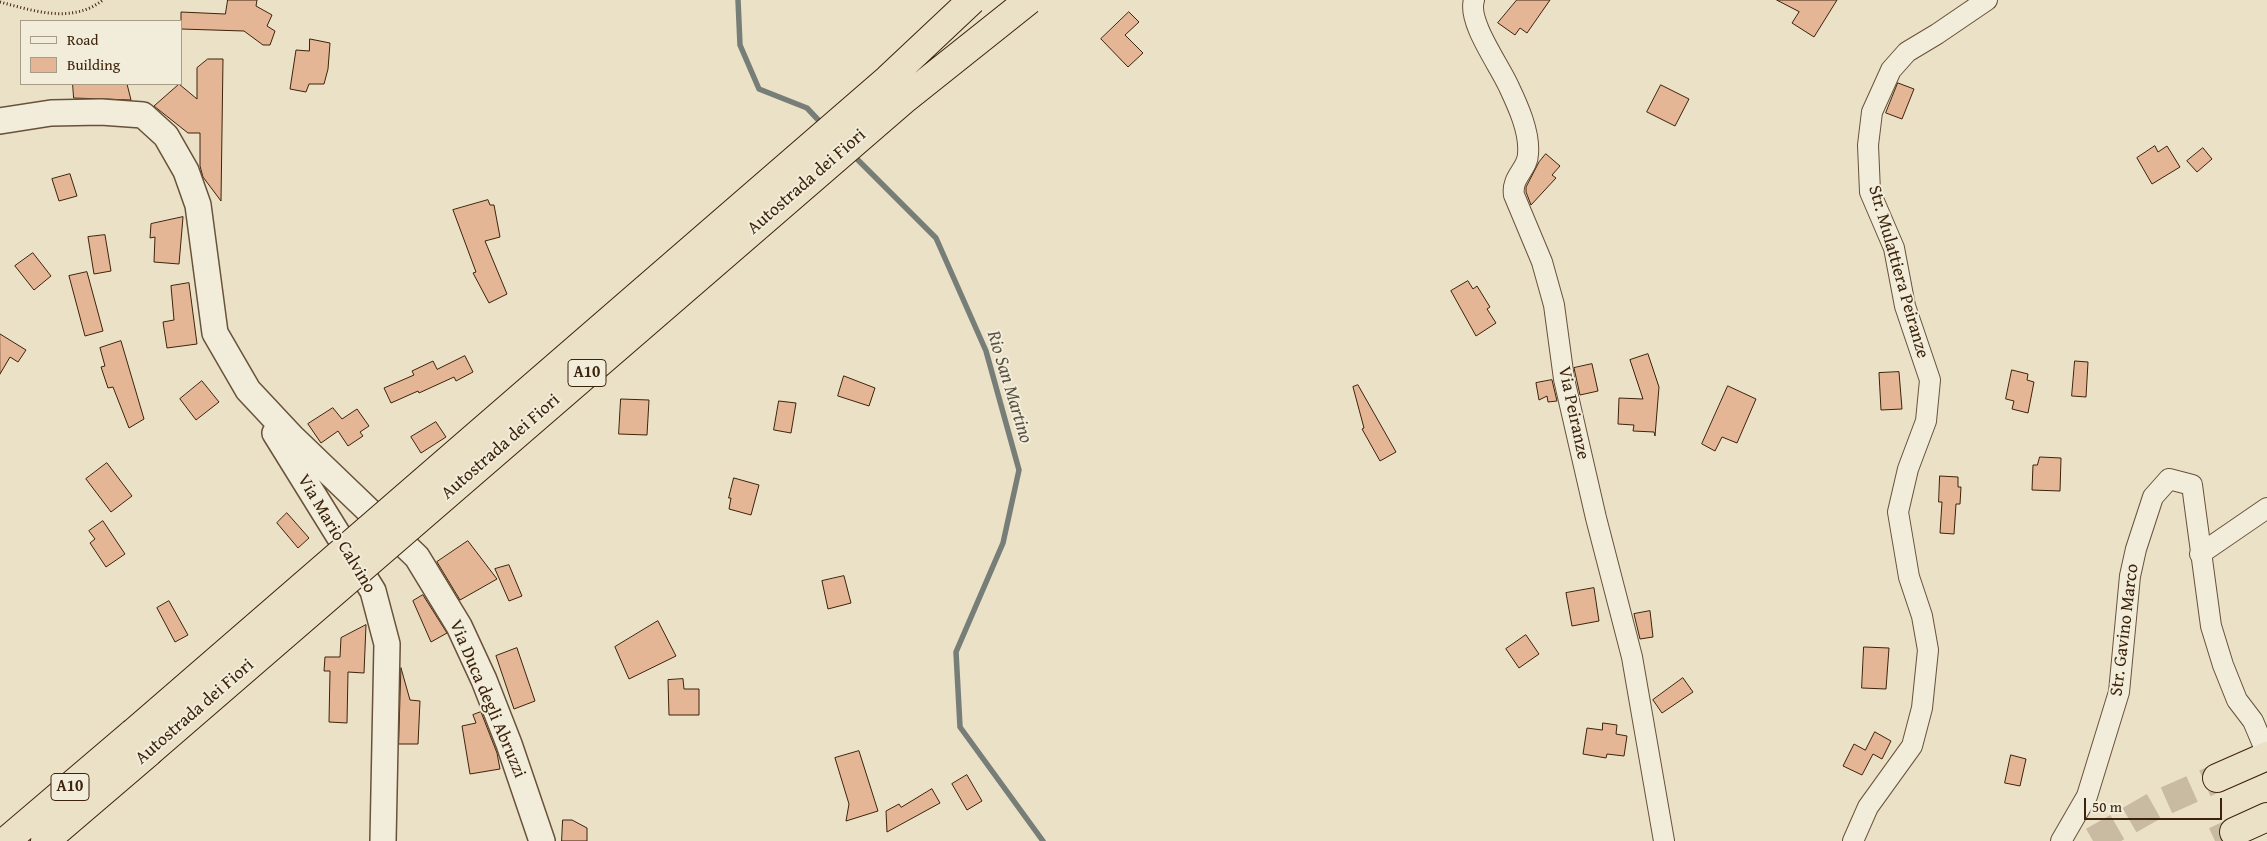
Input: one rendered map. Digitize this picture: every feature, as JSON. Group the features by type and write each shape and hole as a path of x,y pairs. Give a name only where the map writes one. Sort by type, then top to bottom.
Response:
{"highway":[{"name":"Autostrada dei Fiori","path":"45,841 141,743 888,79 972,0"},
{"name":"Autostrada dei Fiori","path":"6,841 141,743 906,98 1029,0"},
{"path":"2217,778 2267,755"},
{"path":"2234,832 2267,817"}],"street":[{"name":"Via Peiranze","path":"1474,0 1472,5 1476,22 1509,86 1522,123 1529,155 1512,185 1514,196 1542,262 1554,305 1564,379 1596,518 1632,657 1664,841"},
{"name":"Str. Mulattiera Peiranze","path":"1853,841 1868,807 1912,746 1922,708 1928,650 1922,616 1908,577 1898,512 1908,469 1926,420 1930,380 1905,306 1894,248 1870,192 1868,145 1872,112 1891,70 1907,52 1938,34 1987,0"},
{"path":"0,121 51,113 101,112 134,114 142,115 166,136 186,171 198,205 215,333 248,390"},
{"name":"Via Duca degli Abruzzi","path":"248,390 292,437 417,557 459,626 484,680 509,744 542,841"},
{"name":"Via Mario Calvino","path":"248,390 373,591 387,644 383,841"},
{"name":"Str. Gavino Marco","path":"2061,841 2087,796 2120,692 2130,576 2136,550 2153,497 2169,479 2192,485 2200,554"},
{"path":"2267,508 2200,554 2211,626 2223,665 2237,700 2253,721 2267,755"}],"path":[{"path":"0,2 56,14 80,12 103,0"}],"building":[{"path":"228,0 257,0 256,6 272,15 267,26 275,31 270,45 263,45 244,31 182,29 181,12 225,14"},
{"path":"1517,0 1550,0 1527,33 1520,28 1515,35 1498,23"},
{"path":"1777,0 1837,0 1814,37 1792,23 1799,12"},
{"path":"1129,12 1139,22 1125,35 1143,53 1128,67 1101,39"},
{"path":"310,39 330,43 328,69 324,84 309,84 306,92 290,89 296,50 309,51"},
{"path":"208,59 223,59 221,201 203,177 200,166 200,133 188,133 154,106 178,85 197,99 197,68"},
{"path":"1898,83 1914,89 1902,119 1886,113"},
{"path":"73,85 127,85 131,100 74,98"},
{"path":"1661,85 1689,99 1675,126 1647,112"},
{"path":"2155,146 2158,152 2167,146 2180,167 2152,184 2137,158"},
{"path":"2203,148 2212,159 2197,172 2187,161"},
{"path":"1546,154 1560,166 1552,175 1556,178 1531,205 1526,187 1539,162"},
{"path":"70,174 77,196 59,201 52,179"},
{"path":"488,200 490,205 494,205 500,237 485,241 507,294 489,303 473,273 476,272 453,210"},
{"path":"183,217 179,264 154,262 155,237 150,238 151,224"},
{"path":"105,235 111,271 94,274 88,237"},
{"path":"33,253 51,276 34,290 15,266"},
{"path":"87,272 103,331 85,336 69,276"},
{"path":"1468,281 1473,289 1477,286 1490,307 1487,309 1496,323 1476,336 1451,291"},
{"path":"189,283 197,344 167,348 163,322 174,320 171,286"},
{"path":"0,334 26,350 18,362 10,357 0,374"},
{"path":"121,341 144,419 129,428 113,387 108,388 101,367 105,366 100,348"},
{"path":"1648,354 1659,387 1655,436 1654,432 1633,431 1634,425 1618,424 1619,398 1643,399 1630,360"},
{"path":"465,356 473,372 456,381 454,377 391,403 384,388 414,375 412,371 433,361 437,369"},
{"path":"2075,361 2088,362 2086,397 2072,396"},
{"path":"1592,364 1598,391 1580,395 1574,368"},
{"path":"2012,370 2028,374 2027,380 2034,382 2028,413 2012,409 2014,401 2006,399"},
{"path":"1899,372 1902,409 1881,410 1879,373"},
{"path":"844,376 875,388 869,406 838,396"},
{"path":"1552,380 1557,401 1548,402 1547,396 1539,400 1536,383"},
{"path":"202,381 219,402 196,420 180,399"},
{"path":"1358,385 1396,452 1380,461 1362,429 1364,428 1353,387"},
{"path":"1728,386 1756,399 1737,443 1722,437 1715,451 1702,444"},
{"path":"621,399 649,400 647,435 619,434"},
{"path":"779,401 796,403 791,433 774,430"},
{"path":"333,408 342,419 357,409 369,426 360,432 363,436 348,446 338,431 321,443 308,424"},
{"path":"436,422 446,437 421,453 411,437"},
{"path":"2040,457 2061,458 2060,491 2032,490 2033,465 2037,465"},
{"path":"107,463 132,496 111,512 86,479"},
{"path":"1940,476 1958,477 1958,487 1961,487 1960,504 1956,504 1954,534 1940,533 1942,502 1939,502"},
{"path":"734,478 759,485 751,515 729,509 731,498 729,498"},
{"path":"287,513 309,538 298,548 277,523"},
{"path":"103,521 125,554 106,567 90,543 95,539 89,531"},
{"path":"468,541 497,579 460,600 437,562"},
{"path":"509,565 522,596 509,601 495,569"},
{"path":"844,576 851,603 828,609 822,581"},
{"path":"1594,588 1599,621 1572,626 1566,593"},
{"path":"423,595 447,633 431,642 413,601"},
{"path":"169,601 188,635 175,642 157,608"},
{"path":"1650,611 1653,637 1640,639 1634,614"},
{"path":"658,621 676,656 629,679 615,647"},
{"path":"366,625 364,673 348,672 347,723 329,722 330,671 324,671 325,657 340,657 341,638"},
{"path":"1526,635 1539,654 1519,668 1506,649"},
{"path":"1864,647 1889,648 1886,689 1862,688"},
{"path":"517,648 535,701 514,709 496,656"},
{"path":"401,668 410,700 420,701 418,744 399,744"},
{"path":"1683,678 1693,692 1662,713 1653,700"},
{"path":"683,679 684,689 699,689 699,715 669,715 668,680"},
{"path":"481,712 497,753 500,769 470,774 462,726 476,723 473,715"},
{"path":"1603,723 1617,725 1616,734 1627,736 1624,756 1607,754 1606,758 1583,754 1587,728 1602,730"},
{"path":"1875,732 1891,741 1882,759 1873,754 1862,775 1843,766 1854,744 1865,750"},
{"path":"859,751 878,811 846,821 849,804 835,758"},
{"path":"2011,755 2026,759 2020,786 2005,783"},
{"path":"967,775 982,801 967,810 952,784"},
{"path":"932,789 940,803 887,832 886,811 899,804 901,807"},
{"path":"563,820 572,820 587,828 587,841 562,841"}],"waterway":[{"name":"Rio San Martino","path":"738,0 740,45 759,89 807,108 823,125"},
{"name":"Rio San Martino","path":"853,155 936,238 986,351 1019,470 1003,543 956,652 960,727 1043,841"}],"tunnel":[{"path":"2093,841 2156,805 2217,778"},
{"path":"2215,841 2234,832"}]}
